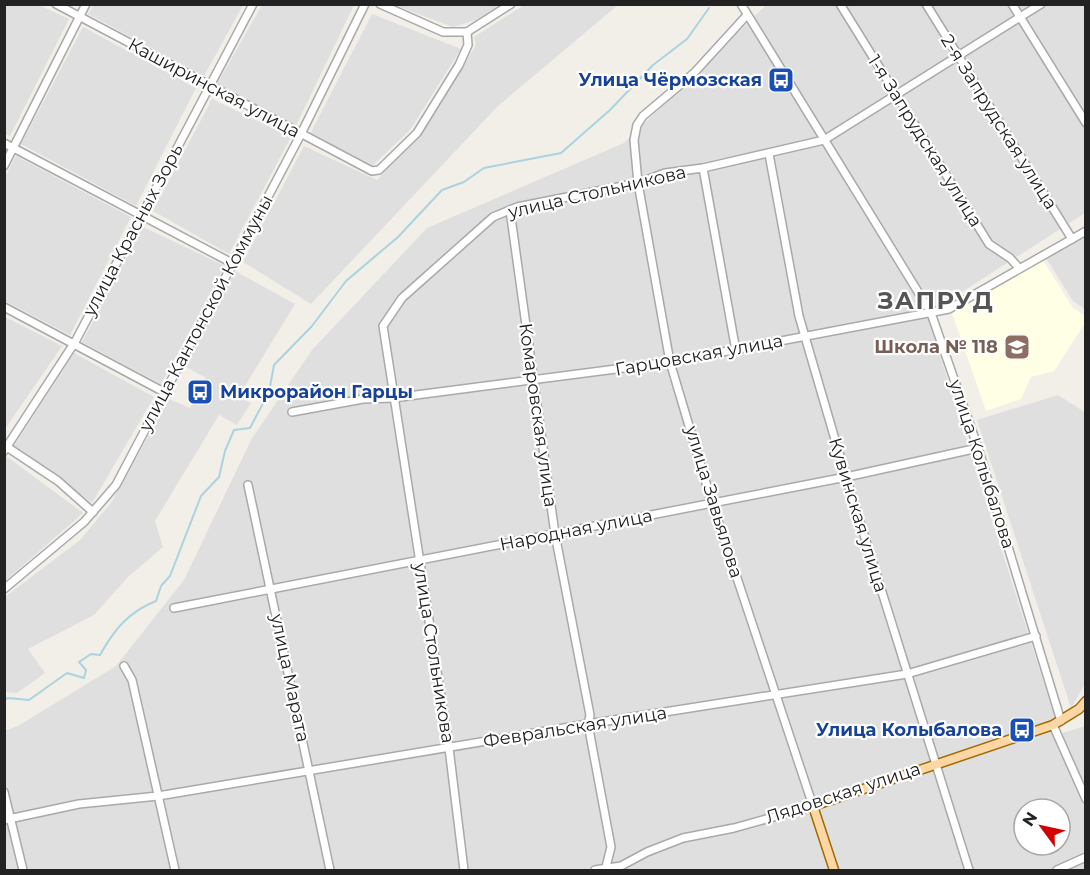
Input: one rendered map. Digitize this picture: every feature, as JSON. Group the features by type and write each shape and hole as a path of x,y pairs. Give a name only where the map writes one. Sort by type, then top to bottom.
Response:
{"main road":[{"name":"Лядовская улица","path":"813,806 1057,723 1079,709 1086,701"},
{"name":"улица Завьялова","path":"813,806 834,870"}],"street":[{"name":"Каширинская улица","path":"56,4 372,171 379,170 417,133 459,65 468,45 467,32"},
{"path":"4,166 86,4"},
{"name":"улица Красных Зорь","path":"6,448 75,342 253,4"},
{"name":"улица Кантонской Коммуны","path":"4,589 93,512 116,485 301,134 365,4"},
{"path":"380,4 443,32 467,32 511,4"},
{"name":"улица Колыбалова","path":"741,4 931,313 978,448 1036,636 1057,723 1086,799"},
{"name":"1-я Запрудская улица","path":"840,4 989,244 1010,258 1019,268"},
{"name":"2-я Запрудская улица","path":"926,4 1072,239"},
{"path":"1012,4 1086,123"},
{"name":"улица Стольникова","path":"464,870 449,748 383,326 402,298 493,217 517,207 638,183 665,173 703,168 824,140 1041,4"},
{"name":"улица Завьялова","path":"747,15 694,73 643,116 637,125 634,140 638,183 670,362 712,503 813,806"},
{"path":"4,143 232,264"},
{"name":"Кувинская улица","path":"769,154 805,336 846,477 969,870"},
{"path":"703,168 736,351"},
{"name":"Комаровская улица","path":"510,210 555,534 590,715 588,724 611,847 606,867"},
{"name":"Гарцовская улица","path":"292,412 363,399 393,398 670,362 949,309 1086,231"},
{"path":"4,307 75,342 164,392"},
{"path":"6,448 58,482 93,512"},
{"name":"Народная улица","path":"174,608 420,562 846,477 978,448"},
{"name":"улица Марата","path":"248,485 311,771 330,870"},
{"name":"Февральская улица","path":"7,819 79,804 158,796 588,724 907,674 1036,636"},
{"path":"124,666 132,680 175,870"},
{"path":"4,792 7,819 23,870"},
{"name":"Лядовская улица","path":"595,870 621,866 647,852 683,838 734,828 813,806"},
{"path":"1057,870 1086,857"}],"shaded area":[{"path":"94,4 243,5 204,76 88,14"},
{"path":"501,4 476,20 453,27 394,5"},
{"path":"4,5 39,5 69,19 10,136 4,134"},
{"path":"262,5 354,5 296,126 217,84"},
{"path":"524,5 618,5 498,106 311,304 243,262 304,146 377,180 419,136 476,45 474,37"},
{"path":"766,5 1085,5 1085,213 948,301 929,321 1060,734 1085,726 1085,870 5,870 4,731 18,726 116,666 184,580 251,440 312,350 427,228 624,143"},
{"path":"372,14 461,49 410,130 373,165 310,134"},
{"path":"83,27 196,88 136,206 21,144"},
{"path":"212,99 291,137 229,254 153,211"},
{"path":"16,156 131,217 70,335 5,301 5,177"},
{"path":"143,227 225,266 161,384 82,342"},
{"path":"1085,236 1085,309 1073,301 1046,258"},
{"name":"Школа № 118","path":"1043,260 1073,308 1085,316 1085,323 1054,371 1031,377 1021,399 986,411 952,313"},
{"path":"235,271 295,304 239,396 251,403 237,425 219,415 155,521 163,547 128,577 94,615 28,649 45,673 17,693 5,692 5,597 80,540 111,503 169,399 190,408 206,378 185,366"},
{"path":"5,317 62,346 5,429"},
{"path":"74,353 154,397 92,503 14,446"},
{"path":"1058,395 1086,413 1085,684 1071,708 977,420"},
{"path":"6,456 83,513 5,581 4,458"}],"waterway":[{"path":"4,700 8,698 29,700 67,673 84,678 86,670 79,662 91,654 100,655 130,616 156,601 161,586 170,576 201,496 219,477 225,451 234,430 250,428 269,392 274,365 312,326 346,281 398,237 442,190 464,182 484,168 561,153 610,110 653,65 687,39 709,8"}],"place":[{"name":"Улица Чёрмозская","path":"781,80"},
{"name":"Школа № 118","path":"1017,347"},
{"name":"Микрорайон Гарцы","path":"200,392"},
{"name":"Улица Колыбалова","path":"1022,730"}],"district":[{"name":"ЗАПРУД","path":"936,300"}]}
